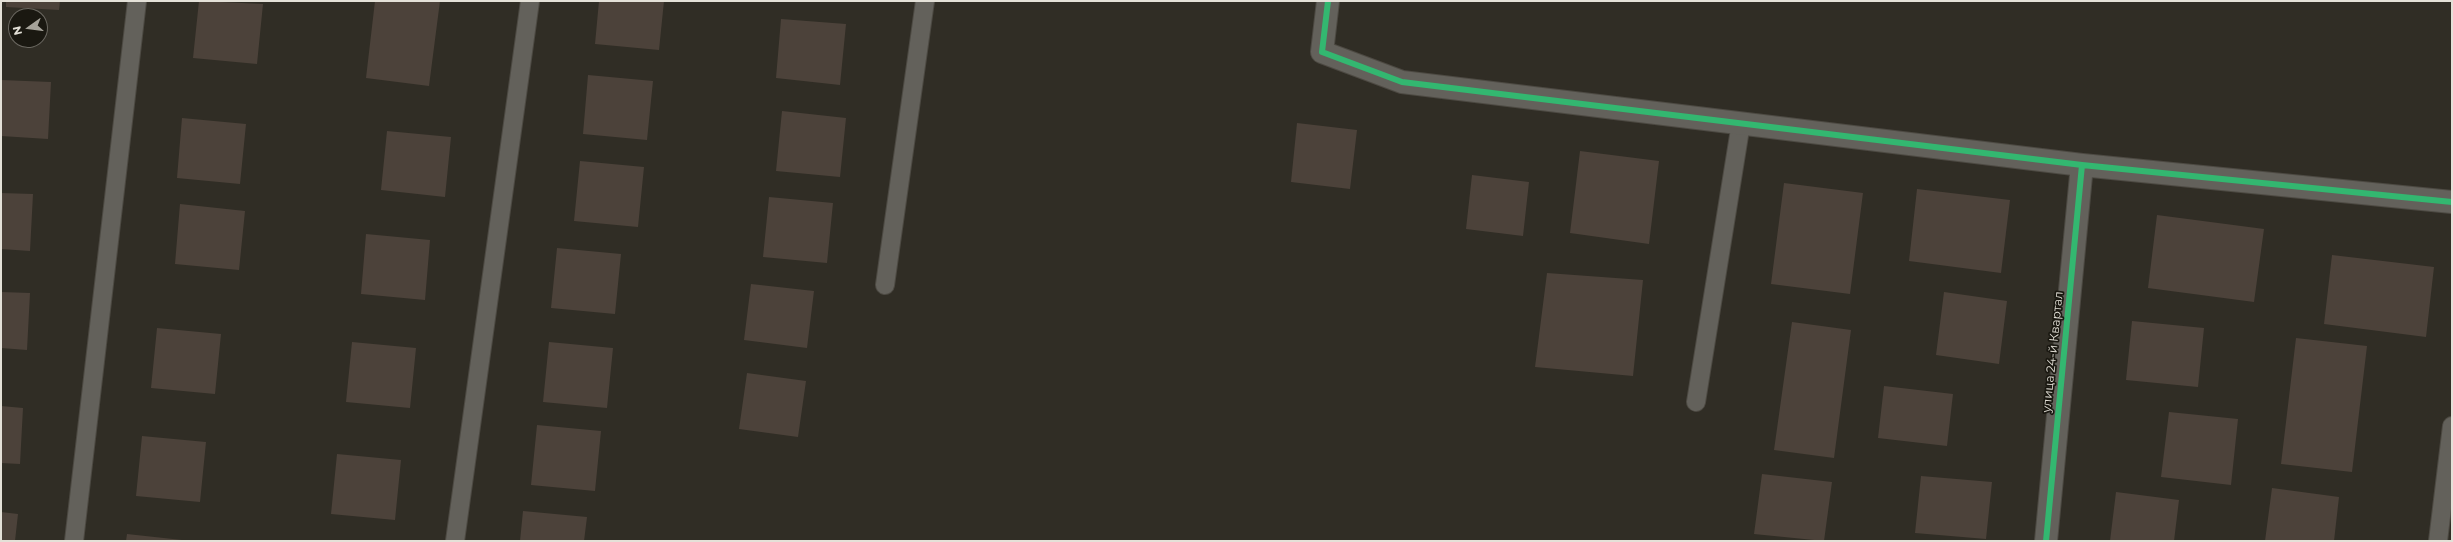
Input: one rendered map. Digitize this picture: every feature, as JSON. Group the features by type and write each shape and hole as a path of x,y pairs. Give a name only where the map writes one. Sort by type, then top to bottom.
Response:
{"street":[{"path":"1328,1 1322,52 1402,82 2082,165 2452,202"},
{"name":"улица 24-й Квартал","path":"2046,541 2082,165"}],"lane":[{"path":"74,541 137,1"},
{"path":"455,541 530,1"},
{"path":"885,285 925,1"},
{"path":"1696,402 1741,123"},
{"path":"2438,541 2452,426"}],"building":[{"path":"6,1 60,1 59,10 48,9 48,8 6,7"},
{"path":"199,1 263,4 257,64 193,58"},
{"path":"375,1 440,1 429,86 366,78"},
{"path":"599,1 664,1 659,50 595,44"},
{"path":"781,19 846,24 840,85 776,78"},
{"path":"588,75 653,81 647,140 583,134"},
{"path":"1,80 51,82 48,139 1,136"},
{"path":"782,111 846,118 840,177 776,171"},
{"path":"182,118 246,124 240,184 177,178"},
{"path":"1297,123 1357,130 1350,189 1291,182"},
{"path":"387,131 451,137 445,197 381,190"},
{"path":"1580,151 1659,161 1649,244 1570,233"},
{"path":"580,161 644,167 638,227 574,221"},
{"path":"1472,175 1529,182 1523,236 1466,229"},
{"path":"1784,183 1863,193 1850,294 1771,284"},
{"path":"1917,189 2010,200 2001,273 1909,261"},
{"path":"1,193 33,194 30,251 1,249"},
{"path":"769,197 833,203 827,263 763,257"},
{"path":"180,204 245,211 239,270 175,264"},
{"path":"2157,215 2264,229 2254,302 2148,288"},
{"path":"366,234 430,240 425,300 361,294"},
{"path":"557,248 621,254 615,314 551,308"},
{"path":"2332,255 2434,267 2426,337 2324,324"},
{"path":"1547,273 1643,280 1633,376 1535,367"},
{"path":"751,284 814,291 807,348 744,340"},
{"path":"1,292 30,293 27,350 1,348"},
{"path":"1944,292 2007,301 1999,364 1936,355"},
{"path":"2132,321 2204,328 2198,387 2126,380"},
{"path":"1792,322 1851,330 1834,458 1774,450"},
{"path":"157,328 221,334 215,394 151,388"},
{"path":"2296,338 2367,346 2352,472 2281,464"},
{"path":"352,342 416,348 410,408 346,402"},
{"path":"549,342 613,348 607,408 543,402"},
{"path":"747,373 806,381 798,437 739,429"},
{"path":"1884,386 1953,394 1947,446 1878,438"},
{"path":"1,406 23,408 20,464 1,463"},
{"path":"2169,412 2238,419 2231,485 2161,477"},
{"path":"537,425 601,431 595,491 531,485"},
{"path":"142,436 206,442 200,502 136,496"},
{"path":"337,454 401,460 395,520 331,514"},
{"path":"1762,474 1832,482 1824,541 1754,534"},
{"path":"1921,476 1992,482 1986,539 1915,533"},
{"path":"2272,488 2339,497 2334,541 2265,541"},
{"path":"2116,492 2179,500 2174,541 2110,541"},
{"path":"523,511 587,517 584,541 520,541"},
{"path":"1,512 18,514 15,541 1,541"},
{"path":"127,534 182,540 182,541 126,541"}],"cycle path":[{"path":"1328,1 1322,52 1402,82 2082,165 2452,202"},
{"path":"2046,541 2082,165"}]}
